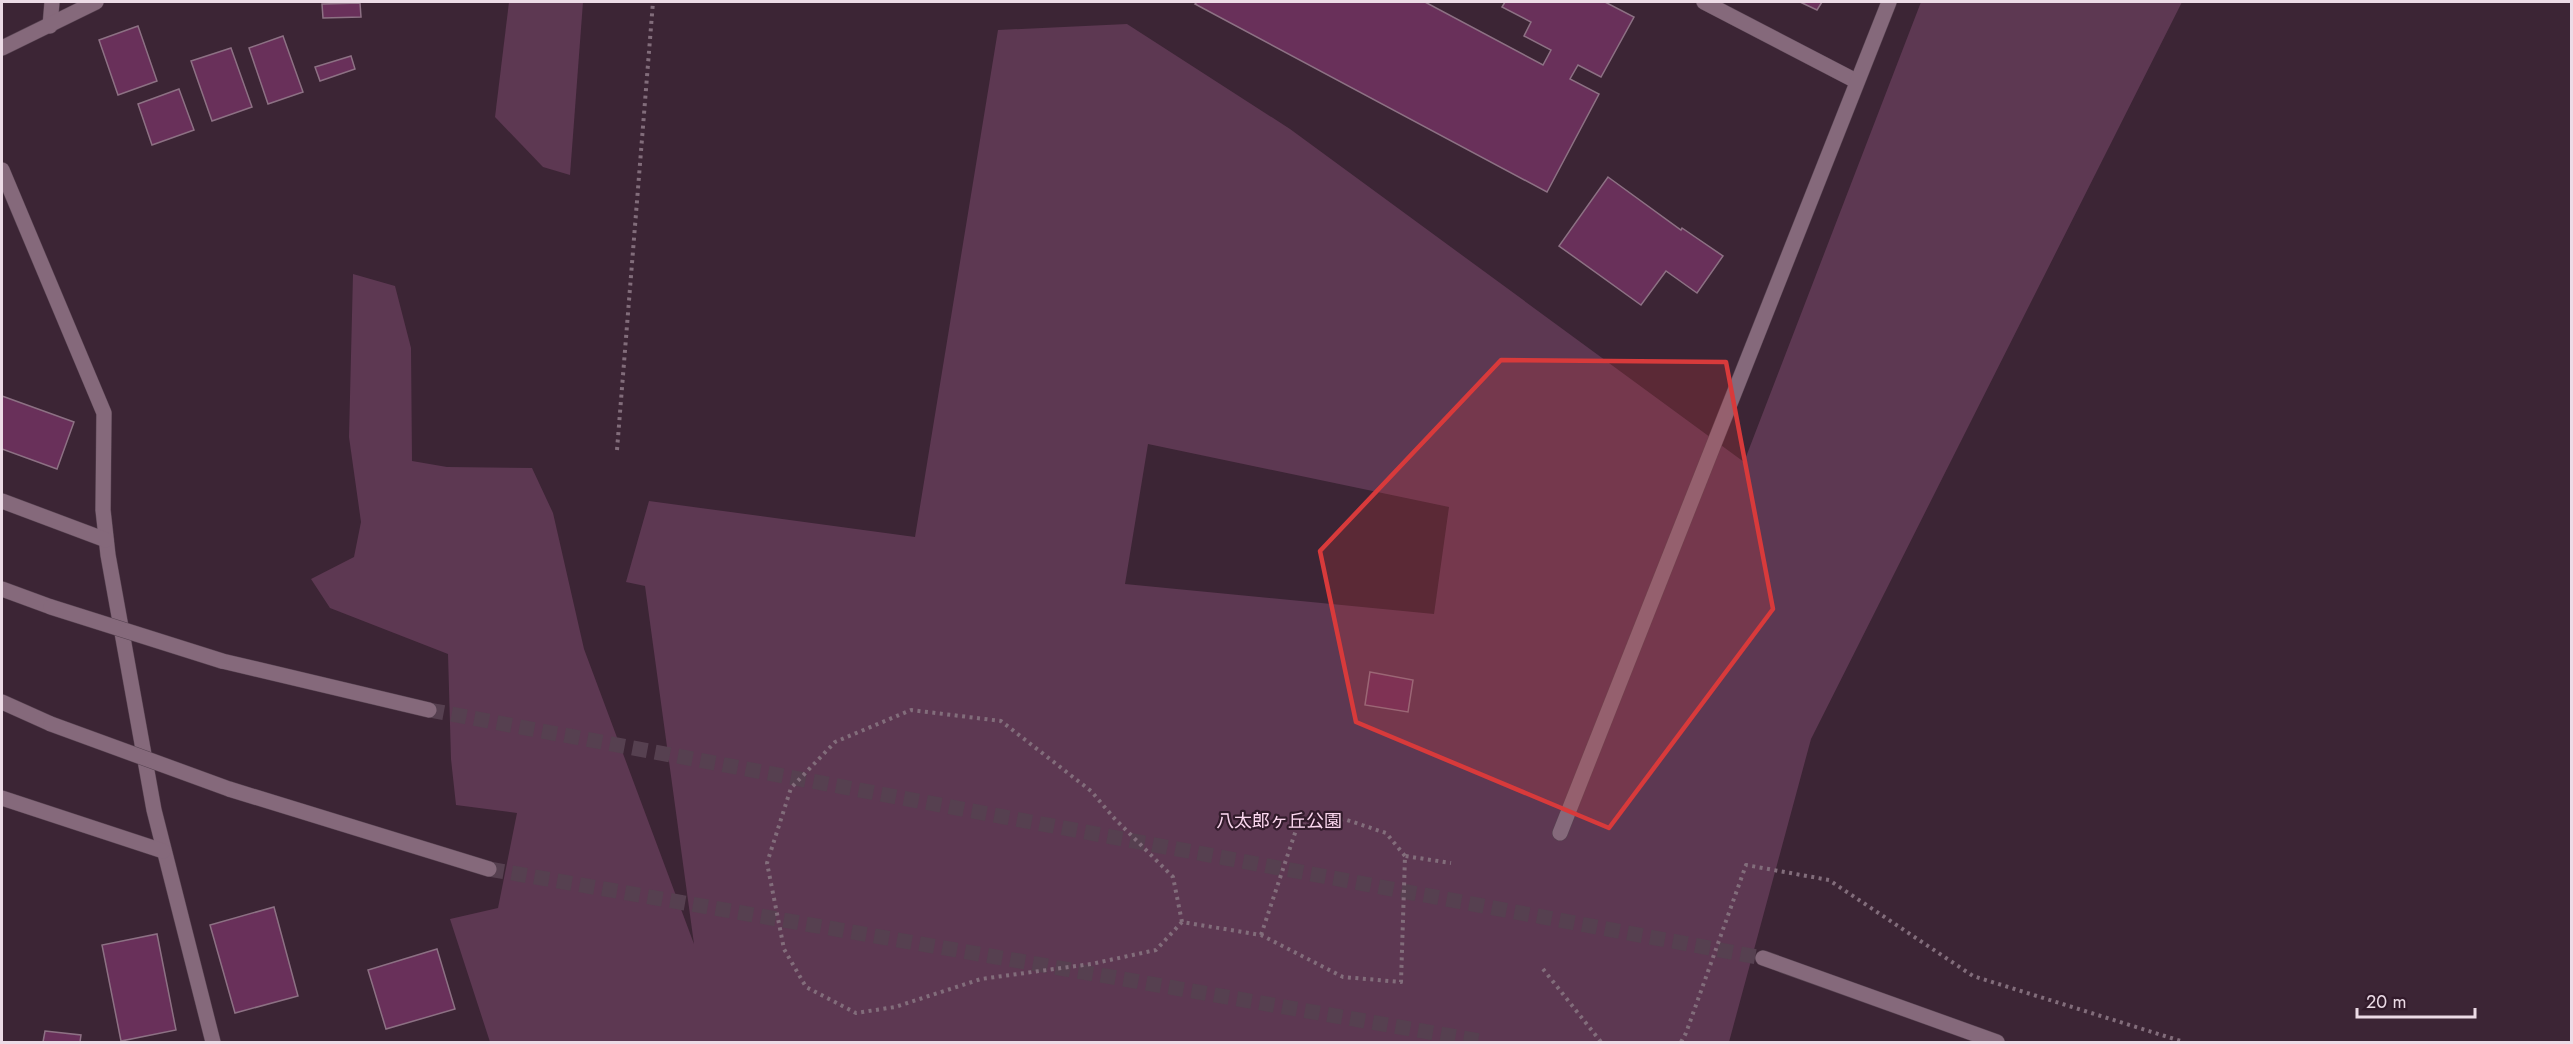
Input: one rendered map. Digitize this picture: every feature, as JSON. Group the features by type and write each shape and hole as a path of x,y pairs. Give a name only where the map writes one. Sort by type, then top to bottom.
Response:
{"street":[{"path":"50,26 52,2"},
{"path":"2,48 96,2"},
{"path":"1704,2 1856,81"},
{"path":"1560,833 1889,2"},
{"path":"2,170 104,413 106,540 154,810 213,1042"},
{"path":"2,501 106,540"},
{"path":"2,589 51,607 222,661 429,710"},
{"path":"2,702 51,724 229,789 489,869"},
{"path":"2,798 163,851"},
{"path":"1762,958 1997,1042"}],"path":[{"path":"618,450 653,2"},
{"path":"911,710 1001,721 1090,791 1173,877 1182,922 1156,950 1091,964 981,979 895,1006 856,1012 806,987 784,949 767,863 791,788 835,742 911,710"},
{"path":"1182,922 1261,935 1343,977 1401,982 1405,856 1386,833 1344,819 1297,827 1261,935"},
{"path":"1405,856 1451,862"},
{"path":"1681,1042 1746,865 1829,880 1973,976 2184,1042"},
{"path":"1542,969 1601,1042"}],"highlighted area":[{"path":"1501,360 1726,362 1773,609 1609,828 1356,722 1320,551"}],"green space":[{"path":"509,2 583,2 570,175 543,167 495,117"},
{"name":"八太郎ヶ丘公園","path":"1921,2 2182,2 1811,739 1729,1042 490,1042 450,919 498,908 517,813 456,805 451,759 448,654 330,608 311,579 354,557 361,522 349,437 353,274 395,286 411,348 412,461 447,467 532,468 553,513 584,649 694,944 645,586 626,582 649,501 915,537 998,30 1127,24 1290,129 1744,462","holes":["1148,444 1449,507 1434,614 1125,584"]}],"building":[{"path":"1197,2 1425,2 1543,65 1551,50 1524,36 1531,22 1502,7 1505,2 1605,2 1634,17 1601,77 1578,65 1570,79 1599,94 1547,192 1195,4"},
{"path":"1800,2 1822,2 1817,10"},
{"path":"360,3 361,17 323,18 322,4"},
{"path":"138,26 157,81 118,95 99,40"},
{"path":"283,36 303,92 268,104 249,48"},
{"path":"231,48 252,107 212,121 191,61"},
{"path":"351,56 355,69 320,81 315,67"},
{"path":"179,89 194,130 152,145 138,104"},
{"path":"1608,177 1681,230 1682,228 1723,256 1697,293 1666,271 1641,305 1559,246"},
{"path":"2,396 74,422 57,469 2,449"},
{"path":"1370,672 1413,680 1408,712 1365,705"},
{"path":"274,907 298,996 235,1013 210,925"},
{"path":"157,934 176,1030 121,1041 102,945"},
{"path":"437,949 455,1009 386,1029 368,970"},
{"path":"45,1031 81,1035 80,1042 43,1042"}],"tunnel":[{"path":"429,710 1763,958"},
{"path":"489,869 1486,1042"}]}
